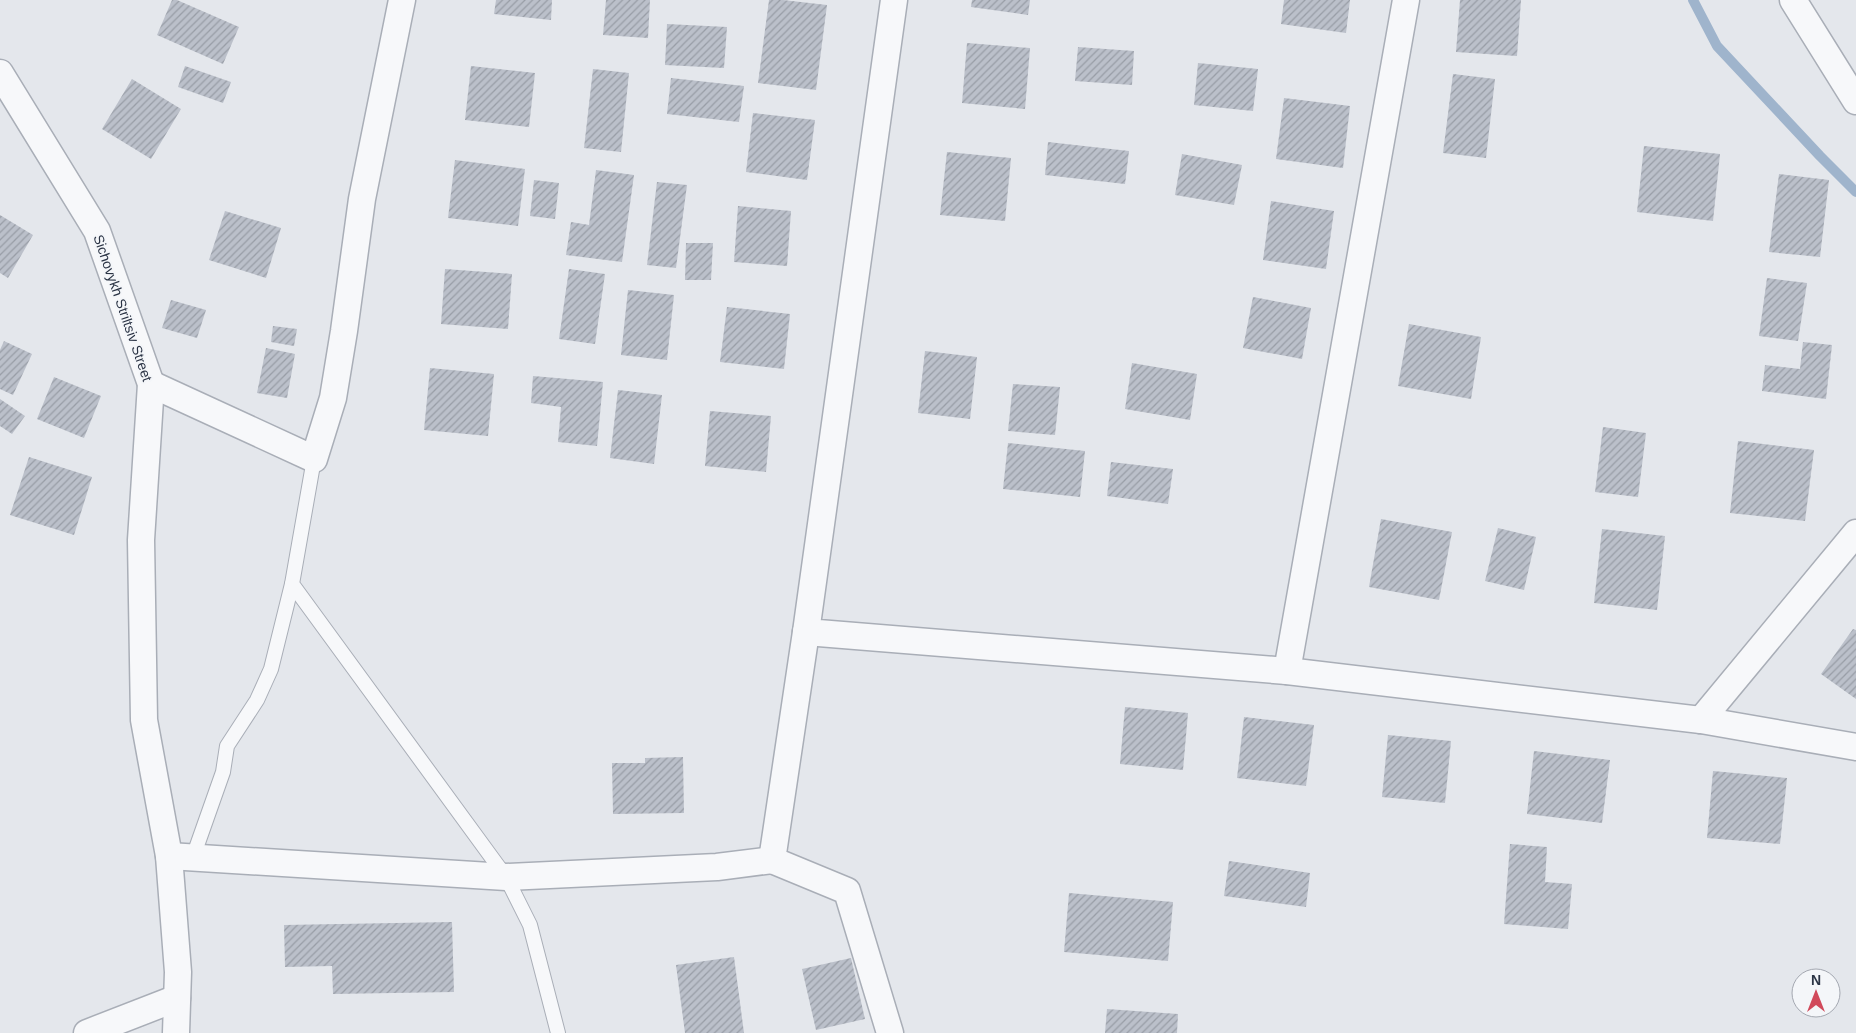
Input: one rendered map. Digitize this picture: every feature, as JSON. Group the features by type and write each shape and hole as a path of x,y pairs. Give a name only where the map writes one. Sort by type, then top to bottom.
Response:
{"street":[{"path":"151,384 314,459 333,398 362,199 402,0"},
{"path":"772,860 806,632 894,0"},
{"path":"1287,671 1406,0"},
{"path":"1793,0 1856,101"},
{"name":"Sichovykh Striltsiv Street","path":"0,73 97,231 151,384 141,540 144,720 181,856 176,1033"},
{"path":"1701,720 1856,534"},
{"path":"806,632 1287,671 1701,720 1856,747"},
{"path":"181,856 506,876 717,868 772,860 847,891 890,1033"},
{"path":"87,1033 177,998"}],"lane":[{"path":"181,856 223,772 227,746 257,700 271,669 292,584 314,459"},
{"path":"292,584 506,876 530,925 558,1033"}],"building":[{"path":"172,0 177,0 239,27 223,64 157,35"},
{"path":"496,0 552,0 551,20 494,14"},
{"path":"606,0 650,0 648,38 603,35"},
{"path":"769,0 827,5 816,90 758,83"},
{"path":"972,0 1030,0 1028,15 971,7"},
{"path":"1284,0 1350,0 1346,33 1281,24"},
{"path":"1460,0 1521,0 1517,56 1456,52"},
{"path":"667,24 727,27 724,68 665,65"},
{"path":"967,43 1030,48 1025,109 962,103"},
{"path":"1078,47 1134,51 1132,85 1075,81"},
{"path":"1198,63 1258,69 1253,111 1194,105"},
{"path":"185,66 231,82 223,103 178,87"},
{"path":"471,66 535,73 529,127 465,120"},
{"path":"593,69 629,73 621,152 584,148"},
{"path":"1453,74 1495,79 1486,158 1443,153"},
{"path":"671,78 744,86 739,122 667,114"},
{"path":"132,79 181,109 151,159 102,129"},
{"path":"1284,98 1350,106 1343,168 1276,159"},
{"path":"753,113 815,120 807,180 746,172"},
{"path":"1048,142 1129,151 1125,184 1045,175"},
{"path":"1644,146 1720,154 1713,221 1637,212"},
{"path":"947,152 1011,158 1005,221 940,215"},
{"path":"1182,154 1242,165 1234,205 1175,195"},
{"path":"455,160 525,169 518,226 448,218"},
{"path":"596,170 634,175 622,262 566,255 571,222 589,225"},
{"path":"1779,174 1829,180 1820,257 1769,252"},
{"path":"534,180 559,183 555,219 530,216"},
{"path":"657,182 687,185 676,268 647,265"},
{"path":"1271,201 1334,211 1326,269 1263,260"},
{"path":"738,206 791,211 787,266 734,262"},
{"path":"225,211 281,228 266,278 209,260"},
{"path":"0,215 33,235 8,278 0,273"},
{"path":"686,243 713,243 711,280 685,280"},
{"path":"445,269 512,274 508,329 441,324"},
{"path":"569,269 605,274 595,344 559,339"},
{"path":"1767,278 1807,283 1798,341 1759,336"},
{"path":"628,290 674,295 667,360 621,355"},
{"path":"1253,297 1311,308 1302,359 1243,348"},
{"path":"171,300 206,310 197,338 162,328"},
{"path":"727,307 790,314 784,369 720,362"},
{"path":"1409,324 1481,337 1471,399 1398,386"},
{"path":"273,326 297,329 294,346 271,342"},
{"path":"4,341 32,354 13,395 0,389 0,350"},
{"path":"1803,342 1832,345 1826,399 1762,391 1765,365 1800,369"},
{"path":"266,348 295,354 287,398 257,393"},
{"path":"925,351 977,357 970,419 918,413"},
{"path":"1132,363 1197,374 1190,420 1125,409"},
{"path":"430,368 494,374 488,436 424,430"},
{"path":"533,376 603,382 597,446 558,442 561,407 531,403"},
{"path":"54,377 101,396 84,438 37,419"},
{"path":"1013,384 1060,387 1055,435 1008,431"},
{"path":"618,390 662,395 654,464 610,458"},
{"path":"0,399 25,416 12,434 0,426"},
{"path":"710,411 771,416 766,472 705,466"},
{"path":"1603,427 1646,433 1638,497 1595,492"},
{"path":"1738,441 1814,450 1805,521 1730,513"},
{"path":"1008,443 1085,451 1080,497 1003,489"},
{"path":"29,457 92,477 74,535 10,515"},
{"path":"1111,462 1173,469 1168,504 1107,496"},
{"path":"1381,519 1452,532 1439,600 1369,587"},
{"path":"1498,528 1536,537 1524,590 1485,581"},
{"path":"1602,529 1665,536 1657,610 1594,603"},
{"path":"1853,629 1856,630 1856,699 1821,674"},
{"path":"1125,707 1188,713 1183,770 1120,764"},
{"path":"1244,717 1314,725 1306,786 1237,778"},
{"path":"1388,735 1451,741 1445,803 1382,797"},
{"path":"1534,751 1610,760 1602,823 1527,814"},
{"path":"683,757 684,813 613,814 612,763 645,763 645,758"},
{"path":"1713,771 1787,778 1780,844 1707,838"},
{"path":"1510,844 1547,847 1545,882 1572,884 1568,929 1504,924"},
{"path":"1229,861 1310,873 1306,907 1224,896"},
{"path":"1069,893 1173,902 1168,961 1064,952"},
{"path":"452,922 454,992 333,994 332,966 285,967 284,925"},
{"path":"734,957 744,1033 685,1033 676,965"},
{"path":"851,958 865,1019 816,1030 802,969"},
{"path":"1107,1009 1178,1014 1177,1033 1105,1033"}],"waterway":[{"path":"1693,0 1717,46 1856,192"}]}
